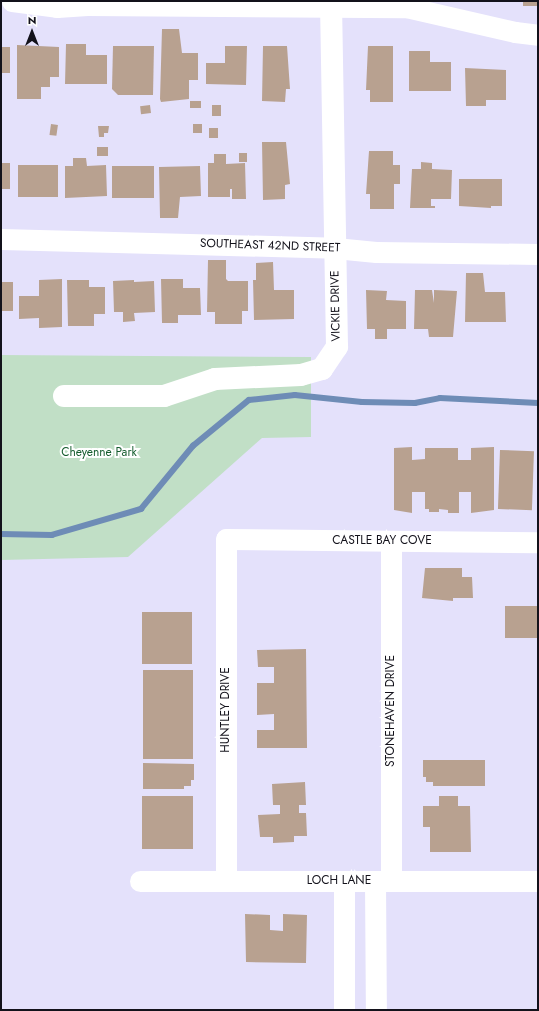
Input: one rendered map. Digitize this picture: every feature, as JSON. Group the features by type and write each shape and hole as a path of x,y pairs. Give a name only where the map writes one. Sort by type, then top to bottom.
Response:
{"street":[{"path":"12,1 57,7 87,3 331,4 406,7 515,32 538,35"},
{"name":"VICKIE DRIVE","path":"64,396 164,396 216,379 301,375 322,369 337,347 331,4"},
{"name":"SOUTHEAST 42ND STREET","path":"1,239 335,248 376,252 538,254"},
{"name":"CASTLE BAY COVE","path":"226,539 538,542"},
{"name":"HUNTLEY DRIVE","path":"226,539 226,881"},
{"name":"STONEHAVEN DRIVE","path":"376,1010 376,932 383,881 391,541"},
{"name":"LOCH LANE","path":"140,881 538,881"},
{"path":"344,881 344,1010"},
{"path":"344,933 376,932"}],"green space":[{"name":"Cheyenne Park","path":"1,355 311,357 311,437 262,438 128,557 1,560"}],"building":[{"path":"523,1 538,1 538,6 523,6"},
{"path":"162,29 179,29 182,53 198,53 198,80 189,80 189,99 161,102"},
{"path":"66,44 86,44 86,55 107,55 107,84 65,84"},
{"path":"17,45 59,47 59,77 50,77 50,87 41,87 41,99 17,99"},
{"path":"113,46 154,46 153,95 118,95 112,89"},
{"path":"225,46 247,46 246,85 206,84 206,63 225,63"},
{"path":"263,46 287,46 290,89 286,89 285,102 262,101"},
{"path":"368,46 393,46 393,102 370,102 370,90 366,90"},
{"path":"1,47 10,47 10,73 1,73"},
{"path":"409,51 430,51 430,62 451,62 451,91 409,91"},
{"path":"465,68 506,70 506,100 486,100 486,106 466,106"},
{"path":"190,101 201,101 201,108 190,108"},
{"path":"150,105 151,113 141,114 140,106"},
{"path":"212,105 221,105 221,116 212,116"},
{"path":"51,124 58,125 56,136 49,135"},
{"path":"193,124 202,124 202,133 193,133"},
{"path":"98,126 109,126 108,133 104,133 104,137 99,137"},
{"path":"209,128 218,128 218,138 209,138"},
{"path":"262,142 286,142 290,184 285,185 285,199 263,200"},
{"path":"97,147 108,147 108,156 97,156"},
{"path":"369,151 393,151 393,165 400,165 400,184 394,184 394,209 370,209 370,194 366,194"},
{"path":"239,153 247,153 247,162 239,162"},
{"path":"214,154 226,154 226,164 245,163 246,199 232,199 232,189 230,189 230,197 208,197 208,163 214,163"},
{"path":"73,158 86,158 87,166 106,165 107,196 65,198 65,166 73,166"},
{"path":"421,162 432,163 432,169 452,170 451,199 431,199 431,206 435,206 435,208 410,208 412,169 421,169"},
{"path":"1,163 10,163 10,189 1,189"},
{"path":"18,165 58,165 58,197 18,197"},
{"path":"112,166 154,166 154,198 112,198"},
{"path":"200,166 201,196 180,197 178,218 160,218 159,167"},
{"path":"459,179 502,179 502,206 491,206 491,208 459,206"},
{"path":"208,260 226,260 226,279 228,281 248,281 248,311 242,311 242,324 215,324 215,312 207,312"},
{"path":"273,262 274,290 294,290 294,319 254,320 253,280 256,280 256,263"},
{"path":"466,273 483,273 485,292 505,292 506,322 465,322"},
{"path":"62,279 62,327 39,328 39,318 19,319 19,296 39,296 39,280"},
{"path":"161,279 183,279 183,288 200,288 201,315 178,315 178,323 162,323"},
{"path":"67,280 89,280 89,287 105,287 105,314 94,314 94,326 68,326"},
{"path":"134,280 134,282 154,281 155,312 134,313 135,321 123,322 123,312 114,312 113,281"},
{"path":"1,282 13,282 13,311 1,311"},
{"path":"366,290 387,291 386,300 406,301 406,329 387,329 387,339 375,339 375,329 367,329"},
{"path":"415,290 432,290 434,303 434,290 457,291 453,337 429,337 428,329 414,329"},
{"path":"412,447 412,460 425,459 425,448 458,448 458,460 471,460 471,448 494,447 494,510 471,513 471,492 459,492 459,513 448,513 448,510 439,509 439,512 429,512 429,509 425,509 425,492 412,492 412,513 394,510 394,448"},
{"path":"500,450 534,451 532,510 498,509"},
{"path":"425,568 462,568 462,577 472,577 473,598 453,598 453,601 422,598"},
{"path":"505,606 538,606 538,638 505,638"},
{"path":"142,612 192,612 192,664 142,664"},
{"path":"306,649 307,748 257,748 257,730 274,730 274,714 257,715 257,683 274,683 274,667 258,667 257,650"},
{"path":"143,670 193,670 193,759 143,759"},
{"path":"423,760 485,760 485,786 433,786 433,782 426,782 426,777 423,777"},
{"path":"143,763 194,764 194,780 191,780 191,786 184,786 184,789 143,789"},
{"path":"305,782 306,805 299,805 299,813 306,813 307,836 294,836 294,842 273,843 273,837 260,837 258,815 280,814 280,805 273,805 272,784"},
{"path":"142,796 193,796 193,849 142,849"},
{"path":"439,796 458,796 458,806 470,806 471,852 430,852 430,827 423,827 423,806 439,806"},
{"path":"245,914 270,915 270,930 283,931 283,914 307,915 306,963 246,962"}],"waterway":[{"path":"1,534 52,535 141,509 193,446 249,400 295,395 362,402 415,403 440,398 538,403"}]}
